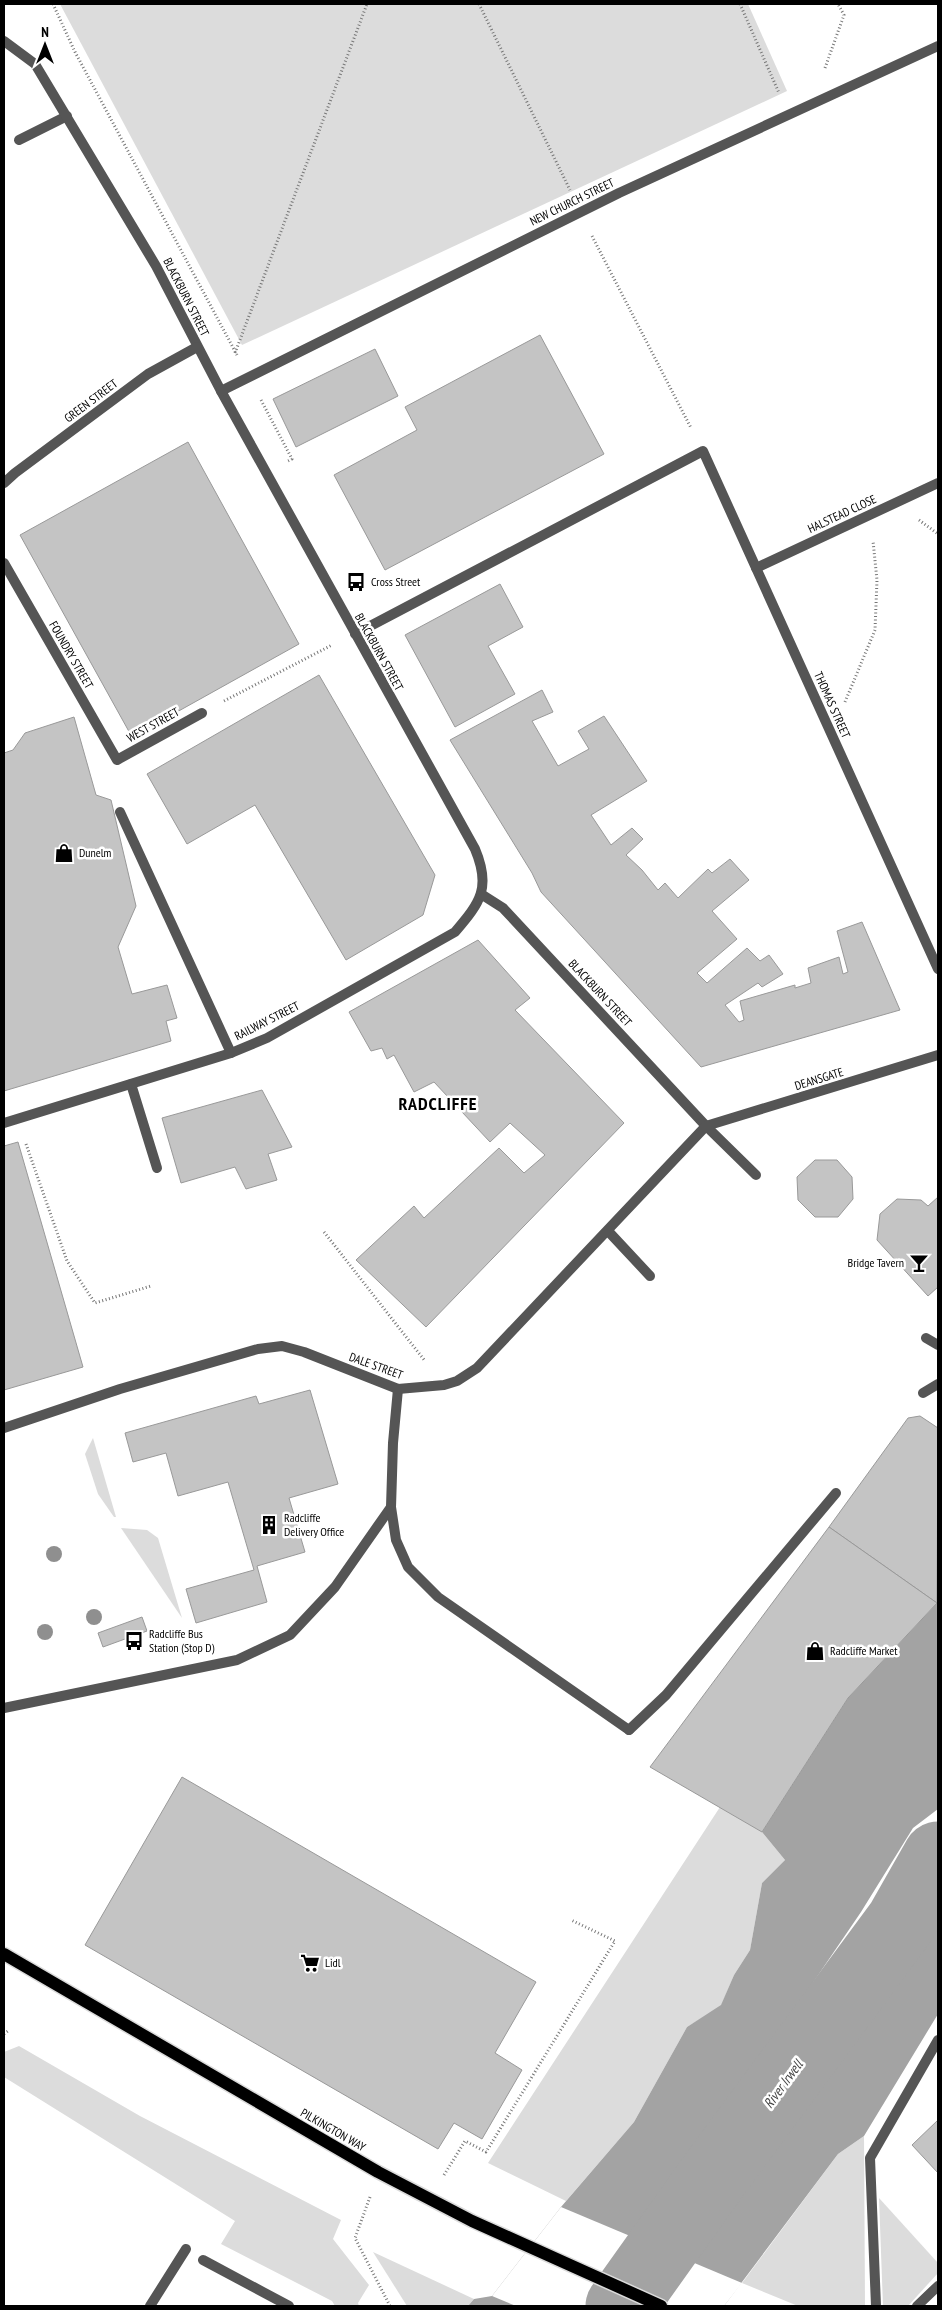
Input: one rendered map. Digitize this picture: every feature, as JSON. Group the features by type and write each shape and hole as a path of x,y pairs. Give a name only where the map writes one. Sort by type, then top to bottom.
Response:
{"main road":[{"name":"PILKINGTON WAY","path":"4,1954 378,2172 472,2221 661,2306"}],"street":[{"name":"BLACKBURN STREET","path":"4,41 35,64 156,266 221,391 475,849 484,878 481,894 503,908 706,1126 756,1175"},
{"name":"NEW CHURCH STREET","path":"221,391 580,212 938,46"},
{"path":"19,140 66,116"},
{"name":"GREEN STREET","path":"4,484 15,473 148,374 197,347"},
{"path":"355,634 703,451"},
{"name":"THOMAS STREET","path":"703,451 938,969"},
{"name":"HALSTEAD CLOSE","path":"756,568 938,483"},
{"name":"FOUNDRY STREET","path":"4,563 117,760"},
{"name":"WEST STREET","path":"117,760 202,713"},
{"path":"120,812 231,1053"},
{"name":"RAILWAY STREET","path":"4,1123 231,1053 267,1038 455,932 470,915 481,894"},
{"name":"DEANSGATE","path":"706,1126 938,1055"},
{"path":"131,1084 157,1168"},
{"name":"DALE STREET","path":"4,1428 67,1406 232,1356 282,1346 304,1352 398,1389 444,1385 457,1381 477,1368 706,1126"},
{"path":"608,1231 650,1276"},
{"path":"926,1338 938,1345"},
{"path":"923,1392 938,1384"},
{"path":"398,1389 393,1443 391,1507 396,1540 408,1567 438,1597 629,1730 666,1695 836,1493"},
{"path":"4,1708 237,1660 290,1635 335,1587 391,1507"},
{"path":"876,2306 870,2158 938,2040"},
{"path":"150,2306 186,2249"},
{"path":"203,2260 289,2306"},
{"path":"918,2306 938,2286"}],"path":[{"path":"53,4 75,52 292,459 266,473"},
{"path":"236,353 367,4"},
{"path":"479,4 580,212 703,451"},
{"path":"740,4 789,116"},
{"path":"814,104 844,15 838,4"},
{"path":"832,735 875,630 877,580 870,515"},
{"path":"202,713 355,634"},
{"path":"32,1162 67,1261 95,1303 151,1286"},
{"path":"324,1232 444,1385"},
{"path":"429,2199 465,2141 486,2152 615,1941 571,1920"},
{"path":"4,2034 8,2031"},
{"path":"378,2172 355,2238 390,2306"}],"shaded area":[{"path":"60,4 748,4 787,91 242,345"},
{"path":"93,1438 116,1517 114,1517 98,1494 85,1454"},
{"path":"121,1528 147,1530 158,1538 182,1618"},
{"path":"938,1602 938,1809 913,1828 861,1912 774,2040 716,2147 717,2162 733,2166 787,2097 832,2067 893,1984 938,1891 938,2014 864,2136 838,2154 724,2306 468,2306 474,2299 492,2296 561,2207 634,2122 687,2027 721,2005 734,1975 750,1950 762,1883 785,1860 762,1832 848,1698"},
{"path":"720,1807 762,1832 785,1860 762,1883 750,1950 734,1975 721,2006 687,2027 634,2122 566,2201 488,2163"},
{"path":"19,2046 140,2116 341,2220 333,2239 369,2285 358,2303 359,2306 335,2306 332,2301 221,2244 235,2221 4,2077 4,2052"},
{"path":"864,2136 865,2306 798,2306 742,2283 838,2154"},
{"path":"879,2198 938,2263 938,2273 908,2306 883,2306"},
{"path":"373,2252 474,2299 468,2306 407,2306"}],"pier":[{"path":"561,2207 742,2283 724,2306 516,2306 492,2296"}],"building":[{"path":"540,335 604,454 385,570 334,475 417,430 405,407"},
{"path":"375,349 398,396 296,447 273,399"},
{"path":"188,442 299,644 132,737 20,535"},
{"path":"500,584 523,627 488,646 515,694 455,727 405,635"},
{"path":"319,675 435,875 423,915 346,960 255,805 187,844 147,774"},
{"path":"542,690 553,712 532,721 558,766 589,749 578,731 604,716 647,781 591,815 611,845 632,828 643,839 626,855 642,870 658,890 665,883 678,898 708,869 712,873 730,859 749,880 712,911 737,939 697,973 707,983 747,948 760,961 769,955 783,974 762,987 758,983 725,1005 739,1022 744,1020 740,1001 795,985 795,988 811,983 808,968 839,957 843,974 848,972 837,931 862,922 900,1010 701,1067 541,892 532,873 450,740"},
{"name":"Dunelm","path":"74,717 96,795 111,800 136,906 118,947 132,994 167,985 177,1018 166,1021 171,1041 4,1091 4,753 13,750 25,733"},
{"path":"478,940 530,998 515,1010 624,1123 426,1327 356,1260 414,1206 424,1218 499,1148 524,1173 545,1155 510,1123 490,1142 434,1082 414,1092 394,1055 387,1059 382,1048 371,1051 349,1012"},
{"path":"262,1090 292,1147 268,1154 277,1180 246,1189 235,1167 181,1183 162,1118"},
{"path":"18,1142 83,1367 4,1390 4,1146"},
{"path":"815,1160 837,1160 852,1177 853,1199 838,1217 815,1217 798,1200 797,1177"},
{"name":"Bridge Tavern","path":"938,1197 938,1287 928,1296 877,1240 880,1214 897,1199 921,1200 928,1206"},
{"name":"Radcliffe Delivery Office","path":"310,1390 338,1484 289,1498 305,1552 257,1566 267,1602 196,1623 186,1589 254,1570 228,1482 178,1496 166,1453 133,1462 125,1433 256,1396 259,1404"},
{"path":"920,1416 938,1428 937,1603 829,1527 908,1418"},
{"name":"Radcliffe Market","path":"829,1527 937,1603 848,1698 762,1832 650,1767"},
{"path":"142,1617 147,1631 103,1647 98,1633"},
{"name":"Lidl","path":"182,1777 536,1982 495,2053 522,2070 482,2139 454,2123 438,2149 85,1945"},
{"path":"938,2120 938,2173 912,2145"}],"waterway":[{"name":"River Irwell","path":"621,2306 715,2174 901,1922 938,1857"}],"place":[{"name":"Cross Street","path":"356,582"},
{"name":"Dunelm","path":"64,853"},
{"name":"Bridge Tavern","path":"919,1263"},
{"name":"Radcliffe Delivery Office","path":"269,1525"},
{"name":"Radcliffe Bus Station (Stop D)","path":"134,1641"},
{"name":"Radcliffe Market","path":"815,1651"},
{"name":"Lidl","path":"310,1963"}],"district":[{"name":"RADCLIFFE","path":"438,1104"}]}
